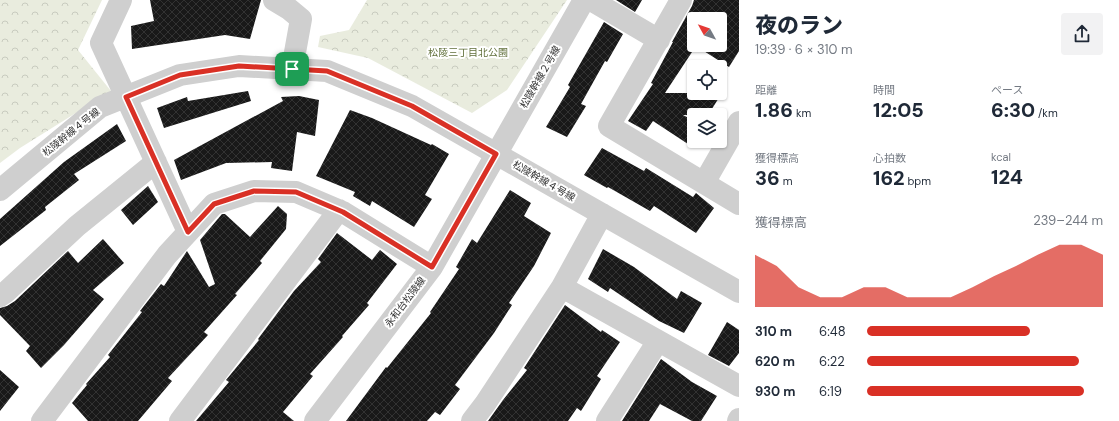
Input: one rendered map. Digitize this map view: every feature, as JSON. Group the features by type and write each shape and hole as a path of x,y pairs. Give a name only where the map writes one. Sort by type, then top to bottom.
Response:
{"street":[{"path":"121,0 101,43 188,232"},
{"path":"274,0 301,18 292,69"},
{"name":"松陵幹線２号線","path":"496,154 584,0"},
{"path":"591,0 658,40"},
{"path":"681,0 609,126 739,204"},
{"name":"松陵幹線４号線","path":"0,190 100,107 180,75 239,66 327,71 412,106 739,292"},
{"path":"704,183 739,122"},
{"name":"永和台松陵線","path":"315,421 432,267 496,154"},
{"path":"0,296 77,226 156,162"},
{"path":"42,421 167,255 214,204 254,191 296,192 338,210 432,267"},
{"path":"180,421 338,210"},
{"path":"472,421 562,287 602,214"},
{"path":"562,287 739,386"},
{"path":"607,421 658,341"}],"green space":[{"path":"0,0 102,0 78,50 111,91 20,148 0,163"},
{"name":"松陵三丁目北公園","path":"367,0 567,0 507,90 472,113 368,58 318,47 320,36 349,30"}],"building":[{"path":"150,0 261,0 250,39 225,35 132,49 131,26 154,21"},
{"path":"616,0 642,0 635,12"},
{"path":"694,0 739,0 739,51 729,67 727,66 727,60 718,60 705,52 727,52 727,12 689,12"},
{"path":"687,15 687,52 692,52 665,93 687,93 687,100 718,100 712,108 687,108 687,115 683,115 687,117 687,143 653,121 646,131 628,121 653,84 651,83"},
{"path":"604,22 623,34 607,62 605,61 581,104 586,106 567,137 546,127 570,87 568,85"},
{"path":"248,91 251,101 164,128 157,108 187,97 188,101"},
{"path":"299,96 319,100 315,136 297,132 292,171 271,168 272,162 226,163 181,180 174,160 283,101 281,97"},
{"path":"350,110 372,118 431,145 432,144 449,154 425,195 432,199 414,227 372,201 370,206 353,196 355,192 316,176"},
{"path":"117,124 126,141 74,174 79,180 45,207 46,210 0,246 0,219 64,162"},
{"path":"602,148 644,171 646,168 693,197 696,193 714,208 696,233 654,206 650,211 608,187 607,188 584,175"},
{"path":"148,186 158,202 133,225 121,210"},
{"path":"510,190 531,203 524,216 551,233 534,266 509,303 512,305 494,333 455,385 460,389 440,415 435,412 427,421 346,421 386,367 387,368 431,313 430,312 459,269 456,267 472,239 477,243"},
{"path":"278,206 287,214 286,229 260,261 262,263 235,294 237,295 204,332 208,335 168,378 172,381 138,421 88,421 72,403 87,385 86,384 110,357 108,355 142,312 140,311 161,284 164,286 187,251 209,287 215,284 200,240 222,214 225,214 250,237"},
{"path":"337,233 372,260 380,250 397,264 367,303 369,305 310,374 313,376 283,412 294,421 196,421 229,382 226,380 259,340 258,339 294,291 321,262 318,259"},
{"path":"103,239 124,263 93,290 104,299 64,345 41,368 26,351 30,346 0,315 0,308 15,301 68,251 78,263"},
{"path":"603,249 634,267 677,299 681,291 702,303 684,333 659,321 610,288 608,292 588,279"},
{"path":"565,305 601,332 602,330 620,342 597,376 601,379 581,411 577,408 568,421 488,421 527,370 524,368"},
{"path":"727,322 739,330 739,353 729,366 708,355"},
{"path":"661,359 692,382 717,396 701,421 692,421 660,404 649,421 622,421"},
{"path":"0,370 19,387 0,411"}],"route":[{"path":"239,66 292,69 327,71 412,106 496,154 432,267 343,212 296,192 254,191 214,204 188,232 126,97 180,75 239,66"}]}
